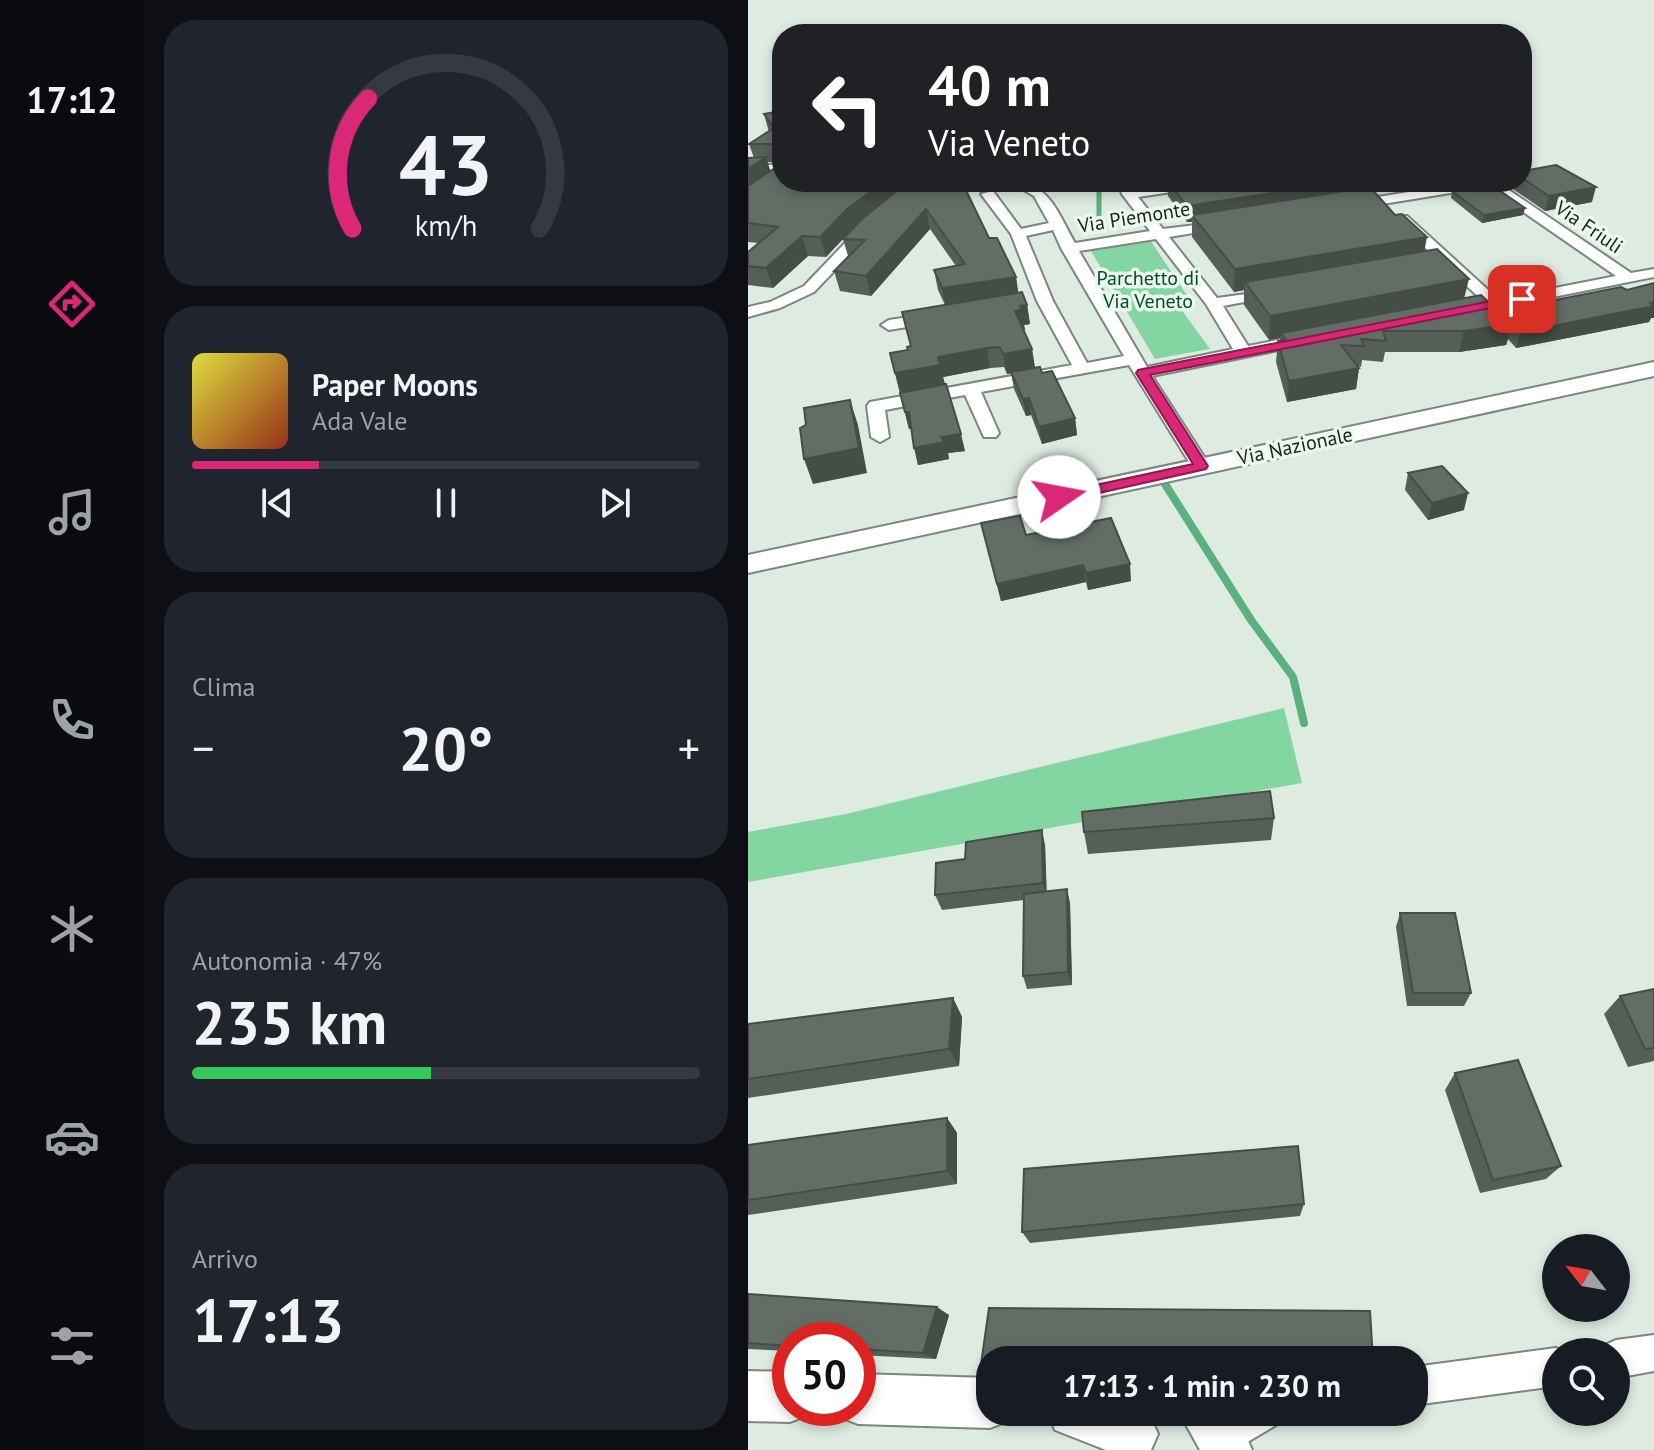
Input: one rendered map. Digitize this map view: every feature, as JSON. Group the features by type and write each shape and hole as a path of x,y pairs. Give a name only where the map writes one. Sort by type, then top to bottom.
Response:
{"main road":[{"name":"Via Nazionale","path":"748,564 1654,369"},
{"path":"748,1396 772,1397"},
{"path":"876,1400 976,1403"},
{"path":"1118,1426 1137,1432"}],"street":[{"path":"748,170 772,169"},
{"path":"1037,192 1138,366 1201,466"},
{"path":"1129,192 1213,303 1243,352"},
{"path":"1331,208 1436,192"},
{"name":"Via Friuli","path":"1502,192 1629,278"},
{"path":"988,194 1018,234 1045,301 1081,367"},
{"path":"1382,201 1495,304"},
{"path":"748,312 775,305 809,289 860,233 879,218"},
{"name":"Via Piemonte","path":"1068,248 1232,223"},
{"path":"1018,234 1057,225"},
{"path":"1426,267 1451,262"},
{"path":"1436,315 1654,273"},
{"path":"1213,303 1286,291"},
{"path":"1023,305 1045,301"},
{"path":"889,325 948,316"},
{"path":"880,437 876,406 1081,367 1138,366 1243,352 1332,335"},
{"path":"971,388 990,433"},
{"path":"1630,1357 1654,1353"},
{"path":"1428,1384 1542,1369"}],"green space":[{"name":"Parchetto di Via Veneto","path":"1150,240 1191,301 1178,305 1210,349 1155,359 1091,251"},
{"path":"1284,708 1302,783 748,882 748,832 846,814"}],"building":[{"path":"772,113 772,125 764,114"},
{"path":"772,129 772,144 749,144"},
{"path":"766,157 748,169 748,158"},
{"path":"1556,165 1596,187 1549,196 1532,185 1532,169"},
{"path":"772,170 772,192 871,192 848,208 820,237 802,236 766,268 748,266 748,252 778,227 748,223 748,186"},
{"path":"895,192 967,192 989,238 997,238 1016,277 942,288 934,270 965,264 926,209 866,276 834,271 865,240 843,239"},
{"path":"1176,192 1279,192 1187,206"},
{"path":"1338,192 1374,192 1395,215 1402,214 1427,237 1235,269 1192,215"},
{"path":"1453,192 1502,192 1525,208 1484,215"},
{"path":"1437,249 1469,279 1270,316 1245,282"},
{"path":"1654,283 1654,302 1650,303 1654,306 1521,332 1500,311 1621,287 1627,290"},
{"path":"1022,292 1027,305 1015,311 1032,349 1003,354 1000,347 987,348 938,357 940,365 895,373 890,353 908,350 907,347 911,346 902,312"},
{"path":"1481,295 1512,324 1464,331 1383,331 1386,341 1361,339 1364,346 1341,345 1359,368 1289,381 1278,341 1286,340 1281,333"},
{"path":"1040,367 1042,373 1052,371 1075,418 1039,427 1029,398 1023,399 1011,372"},
{"path":"946,384 961,434 941,437 945,442 914,448 909,412 905,412 900,393"},
{"path":"850,400 859,448 804,459 800,428 806,425 804,408"},
{"path":"1442,466 1468,493 1432,503 1408,473"},
{"path":"1020,516 1026,535 1111,518 1130,564 1086,573 1083,565 997,584 981,523"},
{"path":"1270,791 1274,818 1084,832 1082,812"},
{"path":"1042,830 1043,883 935,895 936,863 965,859 966,842"},
{"path":"1067,889 1068,972 1023,976 1024,894"},
{"path":"1400,913 1455,913 1471,993 1413,993"},
{"path":"1654,989 1654,1048 1645,1049 1620,996"},
{"path":"953,998 949,1049 748,1079 748,1024"},
{"path":"1518,1060 1561,1166 1493,1180 1455,1073"},
{"path":"947,1118 947,1171 748,1200 748,1145"},
{"path":"1298,1146 1304,1204 1022,1232 1024,1169"},
{"path":"748,1294 937,1307 923,1353 876,1350 876,1322 772,1322 772,1345 748,1343"},
{"path":"989,1308 1370,1311 1372,1346 984,1346"}],"waterway":[{"path":"1099,192 1099,230"},
{"path":"1165,484 1251,620 1293,677 1304,723"}],"route":[{"path":"1059,497 1201,466 1142,373 1522,299"}]}
